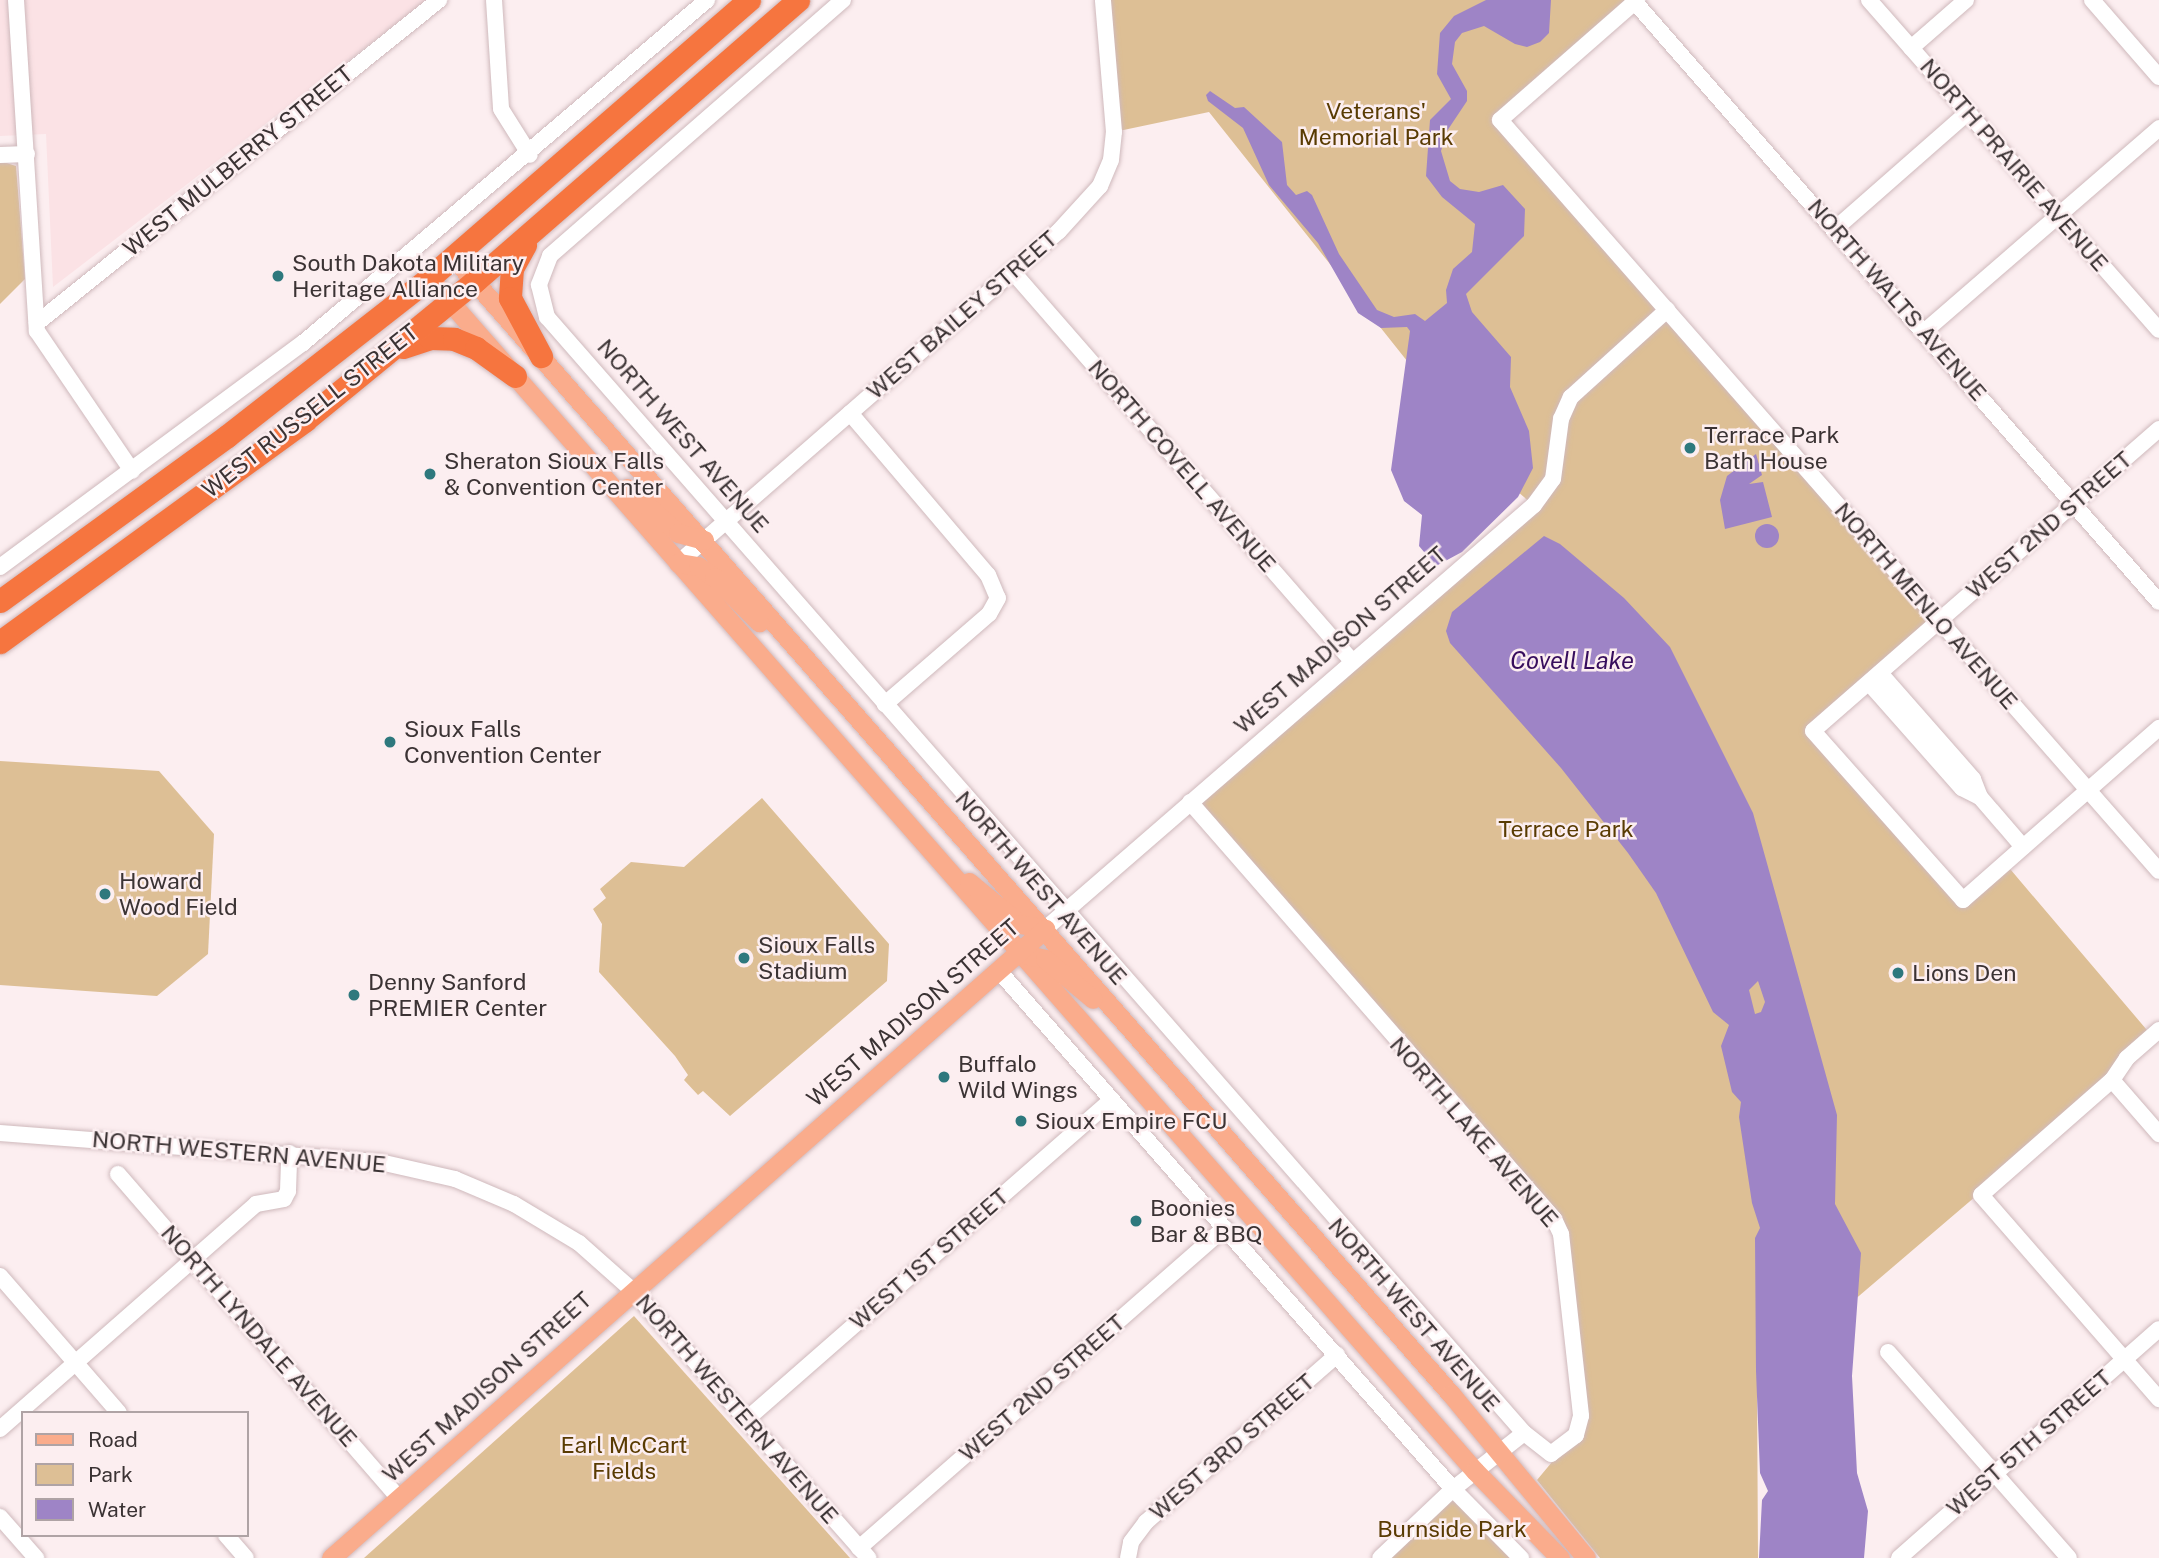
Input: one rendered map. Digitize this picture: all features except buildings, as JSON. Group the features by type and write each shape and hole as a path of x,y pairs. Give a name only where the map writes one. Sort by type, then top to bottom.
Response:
{"highway":[{"name":"WEST RUSSELL STREET","path":"0,642 249,461 379,360 475,281 799,0"},
{"name":"WEST RUSSELL STREET","path":"0,601 227,436 429,278 740,3"},
{"path":"541,356 512,308 512,268 527,243 574,196"},
{"path":"379,360 419,340 448,338 476,348 515,376"}],"main road":[{"name":"NORTH WEST AVENUE","path":"453,257 1121,1016 1499,1451 1586,1558"},
{"path":"429,278 1475,1471 1560,1558"},
{"path":"595,466 678,533 704,540"},
{"path":"678,563 698,566 714,577 785,647 824,677"},
{"path":"939,862 1020,924 1045,929"},
{"name":"WEST MADISON STREET","path":"331,1558 1045,929"},
{"path":"1019,953 1045,959 1121,1016"}],"street":[{"path":"16,0 37,323 41,339 132,471"},
{"name":"WEST MULBERRY STREET","path":"37,323 439,0"},
{"path":"494,0 501,109 530,155"},
{"path":"0,566 303,343 530,155 707,0"},
{"name":"NORTH WEST AVENUE","path":"843,0 560,247 545,264 540,285 543,307 555,327 1524,1433"},
{"name":"WEST BAILEY STREET","path":"678,563 1085,205 1111,160 1114,132 1103,0"},
{"name":"NORTH PRAIRIE AVENUE","path":"1869,0 2159,330"},
{"path":"1911,48 1966,0"},
{"path":"2092,0 2159,77"},
{"name":"NORTH MENLO AVENUE","path":"1635,1 1500,120 2159,871"},
{"name":"NORTH WALTS AVENUE","path":"1635,1 2159,602"},
{"path":"1835,229 1968,113"},
{"path":"1925,331 2159,128"},
{"path":"0,155 27,153"},
{"name":"NORTH COVELL AVENUE","path":"1012,271 1352,662"},
{"name":"WEST MADISON STREET","path":"1045,929 1546,492 1557,465 1561,419 1571,397 1667,310"},
{"path":"850,413 997,590 998,598 989,614 885,704"},
{"name":"WEST 2ND STREET","path":"2023,847 1963,900 1813,731 2159,429"},
{"path":"1874,678 1973,779 1980,797 2023,847 2159,728"},
{"name":"NORTH LAKE AVENUE","path":"1190,802 1558,1226 1564,1245 1581,1416 1576,1435 1551,1454 1524,1433"},
{"path":"999,971 1453,1489 1521,1558"},
{"path":"2159,1030 2127,1058 2112,1080 1981,1195 2159,1399"},
{"path":"2112,1080 2159,1134"},
{"name":"WEST 1ST STREET","path":"747,1419 1112,1099"},
{"name":"NORTH WESTERN AVENUE","path":"0,1133 380,1162 468,1183 539,1217 587,1250 633,1291 863,1553"},
{"path":"0,1429 256,1204 284,1199 289,1153"},
{"name":"NORTH LYNDALE AVENUE","path":"118,1174 400,1498"},
{"name":"WEST 2ND STREET","path":"863,1553 1225,1228"},
{"path":"0,1276 117,1411"},
{"name":"WEST 5TH STREET","path":"1899,1558 2159,1329"},
{"path":"1888,1352 2069,1558"},
{"name":"WEST 3RD STREET","path":"1129,1550 1146,1522 1337,1355"},
{"path":"1380,1558 1453,1489 1524,1433"},
{"path":"0,1517 36,1558"},
{"path":"228,1537 246,1558"}],"shaded area":[{"path":"0,0 427,0 53,287 46,134 0,136"}],"green space":[{"name":"Terrace Park","path":"1105,0 1633,0 1500,120 1939,621 1814,731 1962,900 2005,863 2152,1036 2112,1080 1757,1383 1758,1558 1600,1558 1537,1480 1577,1432 1558,1226 1190,802 1532,504 1497,474 1209,112 1114,132"},
{"path":"0,161 16,166 25,279 0,304"},
{"name":"Howard Wood Field","path":"0,761 159,771 214,834 208,954 157,996 0,985"},
{"name":"Sioux Falls Stadium","path":"762,798 889,944 887,981 730,1116 703,1091 698,1095 684,1080 688,1075 675,1056 599,972 602,924 593,909 606,898 600,889 631,862 684,867"},
{"name":"Earl McCart Fields","path":"634,1316 850,1558 364,1558"},
{"name":"Burnside Park","path":"1453,1489 1521,1558 1380,1558"}],"water":[{"path":"1486,0 1551,0 1549,33 1540,42 1527,47 1515,44 1484,26 1462,33 1455,42 1452,64 1467,91 1467,101 1447,131 1441,151 1450,181 1460,189 1479,192 1503,185 1525,209 1524,236 1466,294 1472,312 1511,357 1510,387 1529,431 1533,468 1518,497 1462,552 1436,566 1419,546 1422,515 1404,501 1391,470 1410,331 1407,327 1381,328 1358,313 1318,243 1269,185 1243,128 1208,101 1206,95 1210,91 1235,108 1244,107 1282,142 1287,185 1296,195 1307,191 1312,195 1339,254 1377,310 1394,317 1415,314 1425,321 1447,303 1446,290 1453,269 1472,252 1475,224 1442,197 1426,176 1430,120 1451,99 1437,74 1440,33 1454,16"},
{"path":"1756,454 1762,475 1749,484 1763,482 1772,517 1725,529 1720,500 1727,476"},
{"path":"1767,524 1778,531 1779,536 1772,547 1767,548 1756,541 1755,536 1762,525"},
{"name":"Covell Lake","path":"1544,536 1560,544 1624,598 1670,647 1753,813 1837,1115 1835,1204 1861,1253 1852,1376 1857,1473 1868,1511 1864,1558 1759,1558 1762,1500 1768,1491 1760,1473 1756,1371 1755,1238 1760,1228 1752,1203 1739,1117 1741,1102 1732,1092 1721,1046 1729,1025 1713,1012 1656,893 1628,853 1561,768 1450,643 1446,631 1452,612","holes":["1758,981 1765,1002 1761,1012 1755,1014 1749,990"]}],"place":[{"name":"South Dakota Military Heritage Alliance","path":"278,276"},
{"name":"Terrace Park Bath House","path":"1690,448"},
{"name":"Sheraton Sioux Falls & Convention Center","path":"430,474"},
{"name":"Sioux Falls Convention Center","path":"390,742"},
{"name":"Howard Wood Field","path":"105,894"},
{"name":"Sioux Falls Stadium","path":"744,958"},
{"name":"Lions Den","path":"1898,973"},
{"name":"Denny Sanford PREMIER Center","path":"354,995"},
{"name":"Buffalo Wild Wings","path":"944,1077"},
{"name":"Sioux Empire FCU","path":"1021,1121"},
{"name":"Boonies Bar & BBQ","path":"1136,1221"}],"park label":[{"name":"Veterans' Memorial Park","path":"1376,124"}]}
